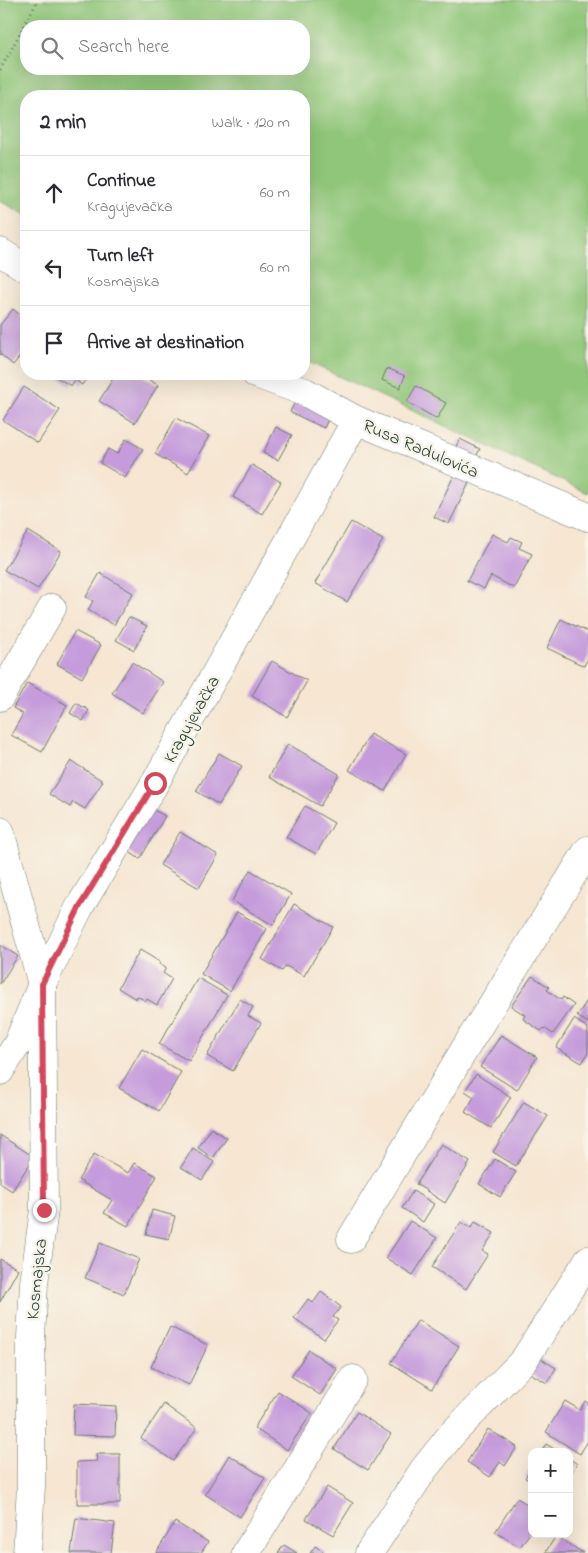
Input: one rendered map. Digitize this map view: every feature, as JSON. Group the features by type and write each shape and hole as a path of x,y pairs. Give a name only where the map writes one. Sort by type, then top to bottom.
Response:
{"street":[{"path":"0,252 20,264"},
{"name":"Rusa Radulovića","path":"272,380 305,392 356,420 588,517"},
{"name":"Kragujevačka","path":"0,1071 18,1043 42,984 80,906 155,783 356,420"},
{"path":"0,696 52,608"},
{"name":"Kosmajska","path":"0,831 42,984 44,1210 33,1301 30,1388 31,1486 27,1553"},
{"path":"351,1239 472,1037 588,850"},
{"path":"368,1553 424,1469 452,1434 524,1360 588,1260"},
{"path":"246,1553 353,1379"}],"path":[{"path":"27,20 38,0"},
{"path":"0,70 20,33"}],"green space":[{"path":"0,0 588,0 588,493 310,363 310,90 20,90 20,212 0,201"}],"building":[{"path":"13,309 20,315 20,356 13,365 0,354 0,325"},
{"path":"387,368 405,376 400,388 382,380"},
{"path":"61,380 75,380 71,386"},
{"path":"75,380 85,380 82,385"},
{"path":"112,380 149,380 158,385 135,423 99,401"},
{"path":"416,386 446,403 437,419 407,402"},
{"path":"24,387 60,410 38,443 3,420"},
{"path":"296,400 329,417 324,428 290,412"},
{"path":"176,418 209,436 188,473 155,454"},
{"path":"276,427 292,435 278,460 263,453"},
{"path":"126,439 143,449 125,478 100,463 108,449 117,454"},
{"path":"460,439 480,449 473,462 453,452"},
{"path":"252,465 281,482 262,514 233,497"},
{"path":"455,473 470,481 449,524 434,517"},
{"path":"351,522 383,540 347,602 315,583"},
{"path":"28,531 61,551 38,589 4,570"},
{"path":"492,534 508,542 511,537 522,542 519,548 532,554 514,588 491,576 484,589 467,581"},
{"path":"100,573 133,593 114,625 88,610 93,601 86,597"},
{"path":"129,617 147,626 134,650 116,640"},
{"path":"561,619 588,632 588,658 584,666 547,648"},
{"path":"75,631 101,645 82,678 57,664"},
{"path":"272,661 307,681 287,717 252,696"},
{"path":"132,662 163,682 143,713 112,693"},
{"path":"27,683 67,705 42,752 11,735 23,714 13,708"},
{"path":"76,703 89,710 83,721 70,713"},
{"path":"370,734 406,754 385,791 349,770"},
{"path":"288,744 339,774 320,806 269,777"},
{"path":"219,753 242,766 219,805 196,791"},
{"path":"71,761 103,781 85,809 73,802 70,807 49,794"},
{"path":"305,806 334,823 316,854 286,837"},
{"path":"150,808 165,816 140,859 126,850"},
{"path":"180,832 218,855 199,888 160,865"},
{"path":"250,870 291,894 273,925 232,901"},
{"path":"294,904 333,927 304,976 286,966 282,971 262,959"},
{"path":"237,912 267,929 230,991 201,974"},
{"path":"0,945 18,956 0,984"},
{"path":"140,950 160,962 159,964 166,968 163,973 172,979 157,1005 137,996 136,999 118,988"},
{"path":"532,976 549,987 547,990 561,1000 563,997 574,1005 553,1034 544,1028 541,1031 523,1019 525,1015 511,1006"},
{"path":"198,978 227,995 189,1061 159,1044"},
{"path":"240,999 253,1007 248,1016 261,1023 233,1071 207,1056"},
{"path":"588,999 588,1023 577,1016"},
{"path":"574,1019 588,1028 588,1053 582,1063 556,1048"},
{"path":"501,1035 537,1057 517,1090 480,1067"},
{"path":"142,1049 181,1072 159,1111 119,1088"},
{"path":"476,1074 511,1097 491,1128 465,1112 474,1097 465,1091"},
{"path":"524,1102 548,1116 516,1166 493,1152"},
{"path":"211,1128 227,1138 213,1158 198,1148"},
{"path":"0,1135 34,1157 12,1191 0,1183"},
{"path":"441,1144 470,1162 445,1203 416,1184"},
{"path":"193,1148 214,1162 202,1180 181,1167"},
{"path":"94,1154 128,1173 134,1163 157,1176 128,1226 104,1213 112,1200 78,1180"},
{"path":"495,1159 516,1172 500,1197 479,1184"},
{"path":"413,1191 434,1204 423,1222 402,1208"},
{"path":"152,1210 175,1216 169,1239 146,1234"},
{"path":"410,1221 437,1238 413,1275 386,1258"},
{"path":"461,1222 471,1228 475,1222 494,1233 482,1251 488,1254 466,1289 432,1267"},
{"path":"100,1243 139,1259 124,1294 85,1278"},
{"path":"0,1259 18,1269 0,1302"},
{"path":"321,1292 341,1307 333,1317 338,1320 324,1339 294,1318 308,1299 313,1303"},
{"path":"418,1320 459,1346 432,1389 391,1363"},
{"path":"170,1327 208,1345 189,1385 151,1367"},
{"path":"309,1350 337,1369 320,1395 291,1376"},
{"path":"538,1357 556,1368 547,1383 528,1372"},
{"path":"278,1391 312,1413 287,1450 254,1428"},
{"path":"565,1401 580,1410 585,1401 588,1403 588,1441 580,1454 546,1432"},
{"path":"74,1404 116,1406 115,1436 73,1435"},
{"path":"164,1404 197,1428 173,1461 141,1438"},
{"path":"357,1412 391,1434 368,1470 334,1449"},
{"path":"488,1429 517,1447 505,1466 500,1462 490,1477 467,1462"},
{"path":"546,1444 552,1448 544,1448"},
{"path":"96,1454 120,1454 120,1504 77,1504 77,1462 97,1461"},
{"path":"229,1455 265,1478 240,1517 205,1494"},
{"path":"573,1461 577,1464 573,1470"},
{"path":"327,1487 353,1503 333,1535 306,1519"},
{"path":"517,1498 528,1505 528,1536 520,1547 495,1532"},
{"path":"76,1518 115,1523 111,1553 71,1553"},
{"path":"175,1522 208,1542 201,1553 156,1553"},
{"path":"555,1538 559,1538 583,1553 545,1553"},
{"path":"284,1545 297,1553 278,1553"},
{"path":"315,1546 326,1553 310,1553"}],"route":[{"path":"44,1210 42,984 80,906 155,783"}]}
